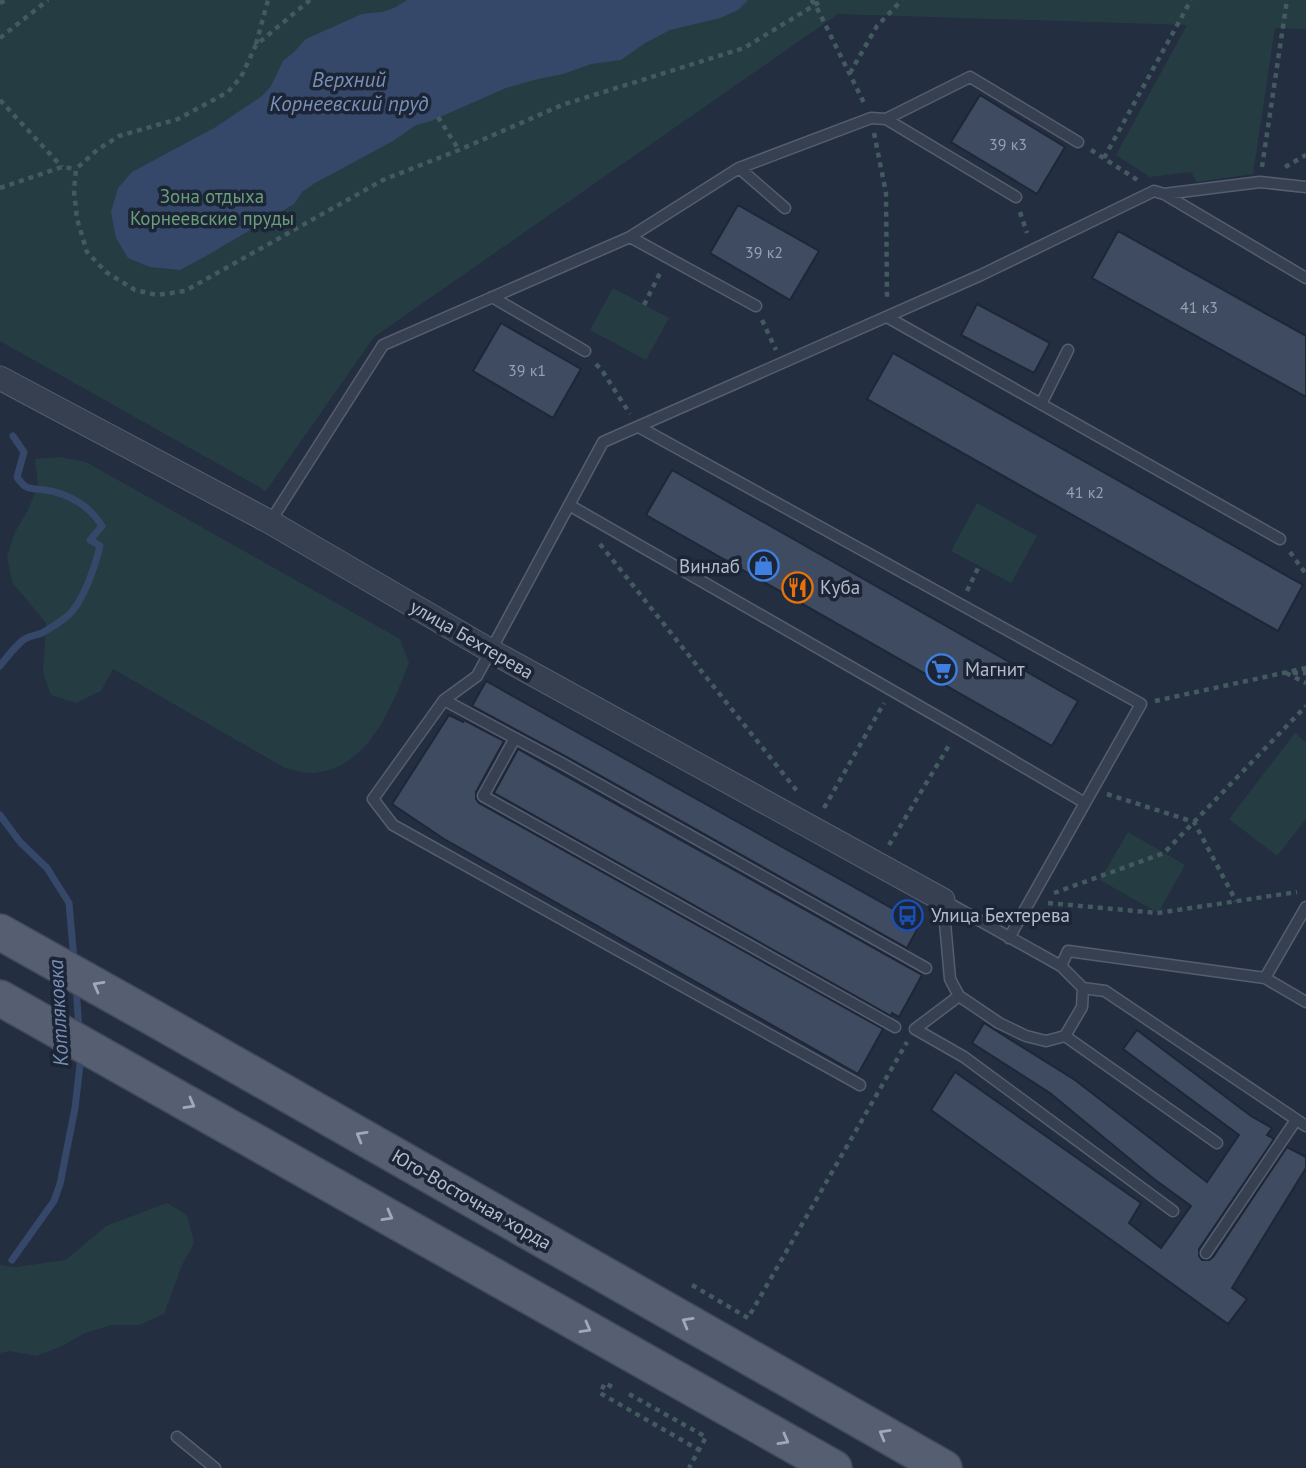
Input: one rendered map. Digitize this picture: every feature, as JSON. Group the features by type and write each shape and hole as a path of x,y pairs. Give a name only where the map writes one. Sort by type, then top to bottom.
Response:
{"main road":[{"name":"Юго-Восточная хорда","path":"0,932 944,1468"},
{"path":"0,998 834,1468"}],"street":[{"name":"улица Бехтерева","path":"0,378 270,522 491,651 943,900"}],"lane":[{"path":"886,119 970,77 1078,142"},
{"path":"270,522 383,345 630,237 740,168 871,118 886,119 1016,197"},
{"path":"740,168 785,208"},
{"path":"860,1085 393,825 373,799 444,700 477,676 604,442 1159,193 1260,182 1306,187"},
{"path":"1159,193 1306,278"},
{"path":"630,237 756,306"},
{"path":"492,297 585,352"},
{"path":"887,317 1280,539"},
{"path":"1041,404 1068,350"},
{"path":"639,427 1141,704 1009,938"},
{"path":"569,505 1085,803"},
{"path":"444,700 926,968"},
{"path":"515,738 483,796 895,1027"},
{"path":"943,900 1061,966 1083,988 1105,991 1301,1123 1206,1253"},
{"path":"943,900 950,979 958,996 999,1023 1026,1036 1046,1041 1065,1036 1082,1007 1083,988"},
{"path":"1265,978 1306,906"},
{"path":"1061,966 1068,951 1265,978 1306,1002"},
{"path":"958,996 915,1029 964,1057 1172,1211"},
{"path":"1065,1036 1217,1143"},
{"path":"177,1437 215,1468"}],"path":[{"path":"0,3 7,0"},
{"path":"0,38 48,0"},
{"path":"268,0 256,45 241,77 228,92 177,119 120,136 97,150 76,169 74,191 77,219 87,252 106,272 135,290 158,295 185,291 383,180 562,106 744,48 813,2 823,0"},
{"path":"256,45 310,0"},
{"path":"849,74 877,26 902,0"},
{"path":"1104,159 1191,0"},
{"path":"1260,182 1287,0"},
{"path":"813,2 871,118 886,193 887,317"},
{"path":"0,100 62,167"},
{"path":"438,117 459,150"},
{"path":"1078,142 1159,193"},
{"path":"0,188 62,167 76,169"},
{"path":"1016,197 1032,251"},
{"path":"644,305 668,258"},
{"path":"756,306 782,363"},
{"path":"603,372 639,427"},
{"path":"569,505 804,800"},
{"path":"1280,539 1306,574"},
{"path":"961,604 979,566"},
{"path":"1141,704 1306,668"},
{"path":"1286,672 1306,673"},
{"path":"1286,672 1306,683"},
{"path":"820,815 891,690"},
{"path":"1030,902 1164,853 1306,706"},
{"path":"886,850 959,729"},
{"path":"1093,790 1194,822 1236,901"},
{"path":"1030,902 1158,913 1306,890"},
{"path":"692,1285 748,1318 915,1029"},
{"path":"612,1387 605,1383 600,1393 699,1450"},
{"path":"629,1394 706,1437 689,1468"}],"green space":[{"name":"Зона отдыха Корнеевские пруды","path":"0,0 1306,0 1306,29 1275,28 1253,174 1197,182 1191,172 1150,177 1116,155 1187,25 838,14 374,337 266,491 0,341"},
{"path":"613,288 669,318 646,360 590,330"},
{"path":"60,457 86,462 400,639 409,663 385,717 363,748 332,769 312,773 285,768 113,669 101,691 76,703 51,695 43,672 46,623 12,582 7,556 15,532 38,485 35,459"},
{"path":"977,503 1037,536 1011,583 951,551"},
{"path":"1295,733 1306,742 1306,819 1277,856 1229,819"},
{"path":"1128,832 1185,865 1158,913 1100,880"},
{"path":"167,1203 187,1215 194,1243 182,1265 164,1314 139,1325 112,1325 85,1333 36,1356 10,1351 0,1353 0,1265 16,1267 66,1260 106,1226"}],"water":[{"name":"Верхний Корнеевский пруд","path":"407,0 748,0 738,10 720,18 670,30 621,60 591,64 506,88 416,125 393,141 315,183 302,192 294,204 180,270 150,267 128,258 116,238 111,212 118,188 132,172 216,127 262,96 271,86 283,61 306,39 362,14 382,12"}],"building":[{"path":"980,95 1065,147 1037,194 951,142"},
{"path":"738,205 819,251 790,300 710,253"},
{"path":"1118,231 1306,336 1306,397 1092,278"},
{"path":"977,304 1050,343 1034,373 961,335"},
{"path":"501,323 581,369 553,418 473,371"},
{"path":"893,353 1303,585 1278,631 867,399"},
{"path":"672,470 1078,701 1052,746 646,515"},
{"path":"486,681 920,924 907,948 472,706"},
{"path":"449,715 504,741 476,792 479,803 883,1029 858,1074 444,839 392,804"},
{"path":"518,749 922,975 899,1017 892,1013 891,1016 494,793"},
{"path":"984,1023 1075,1080 1207,1182 1239,1135 1123,1049 1137,1030 1251,1116 1272,1128 1267,1135 1274,1139 1199,1249 1202,1260 1213,1257 1287,1147 1306,1157 1306,1168 1232,1288 1247,1299 1228,1324 931,1110 955,1072 1141,1203 1129,1223 1161,1248 1191,1206 1050,1093 972,1043"}],"waterway":[{"name":"Котляковка","path":"0,666 22,641 57,624 77,605 91,575 100,546 90,540 102,526 91,512 71,498 23,485 17,477 24,452 13,436"},
{"name":"Котляковка","path":"0,815 20,842 47,868 69,903 74,960"},
{"name":"Котляковка","path":"76,986 79,1030"},
{"name":"Котляковка","path":"12,1260 54,1201 60,1184 75,1108 81,1056"}],"place":[{"name":"Винлаб","path":"763,566"},
{"name":"Куба","path":"797,587"},
{"name":"Магнит","path":"942,669"},
{"name":"Улица Бехтерева","path":"908,915"}]}
